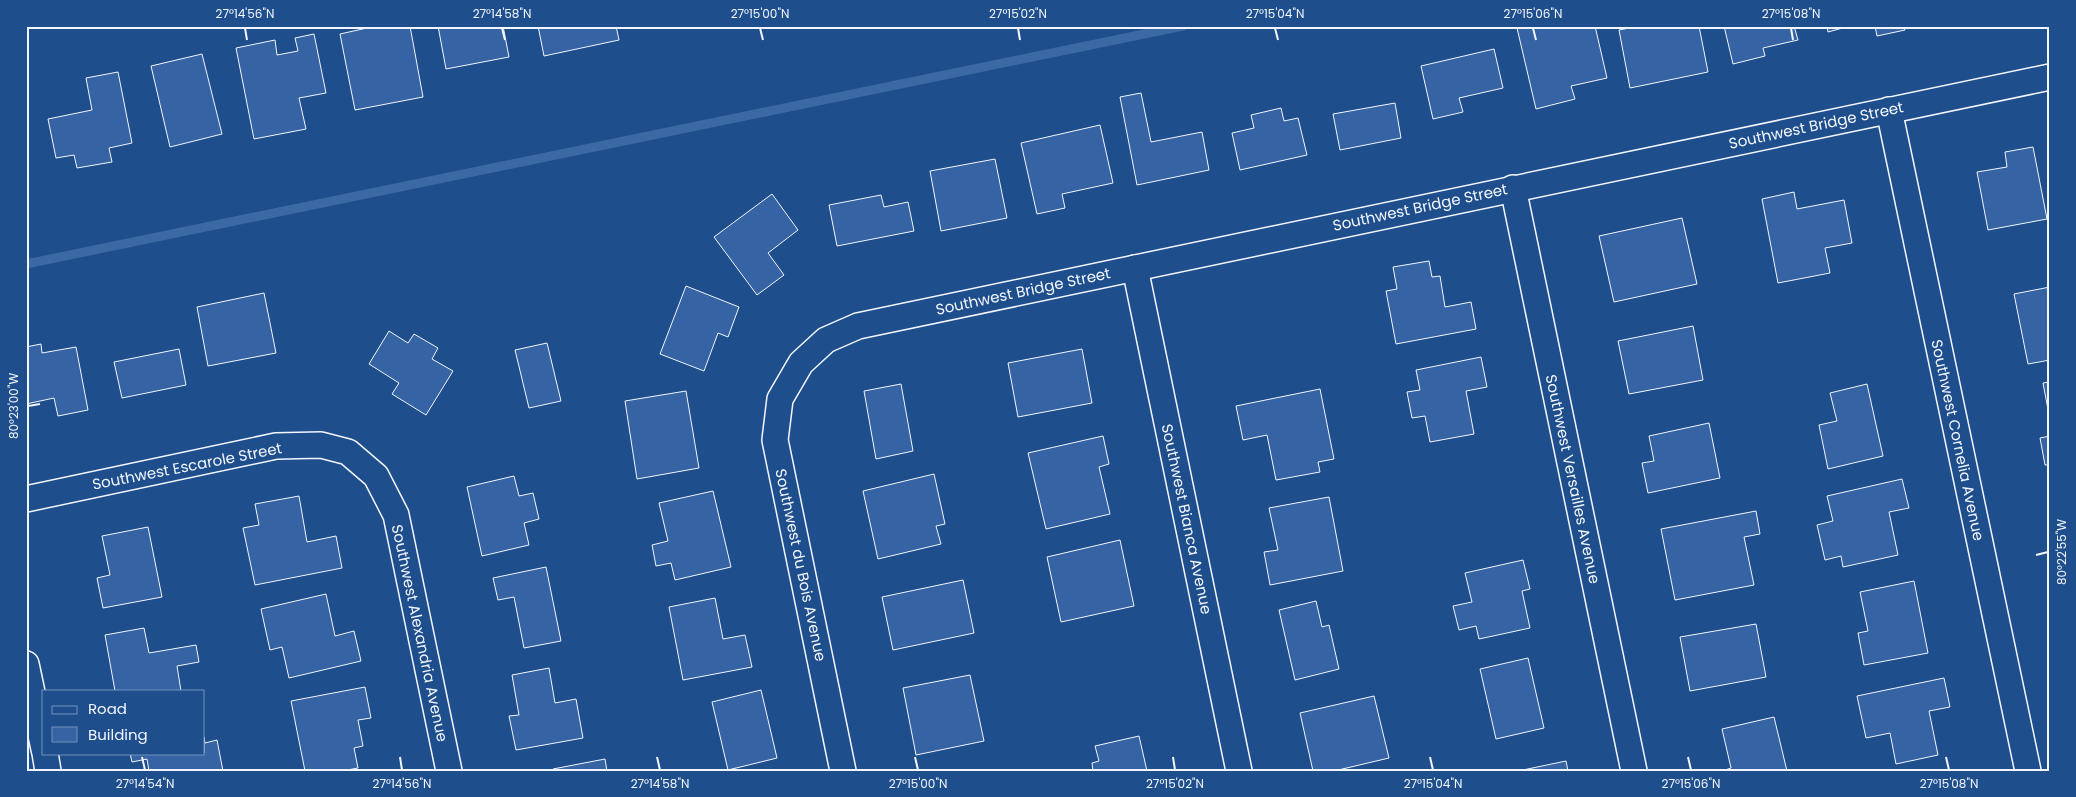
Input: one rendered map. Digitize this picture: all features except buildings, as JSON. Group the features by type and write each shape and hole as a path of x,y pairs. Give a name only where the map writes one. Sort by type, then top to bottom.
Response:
{"street":[{"name":"Southwest Bridge Street","path":"801,363 826,340 858,326 2050,77"},
{"name":"Southwest Cornelia Avenue","path":"1889,110 2028,771"},
{"name":"Southwest Versailles Avenue","path":"1512,188 1634,771"},
{"name":"Southwest Bianca Avenue","path":"1135,268 1239,771"},
{"name":"Southwest du Bois Avenue","path":"801,363 780,399 775,440 843,771"},
{"name":"Southwest Escarole Street","path":"26,499 276,446 321,445 348,452"},
{"name":"Southwest Alexandria Avenue","path":"348,452 376,476 396,515 449,771"},
{"path":"26,664 42,740"},
{"path":"45,754 48,771"}],"waterway":[{"path":"26,264 1183,26"}]}
